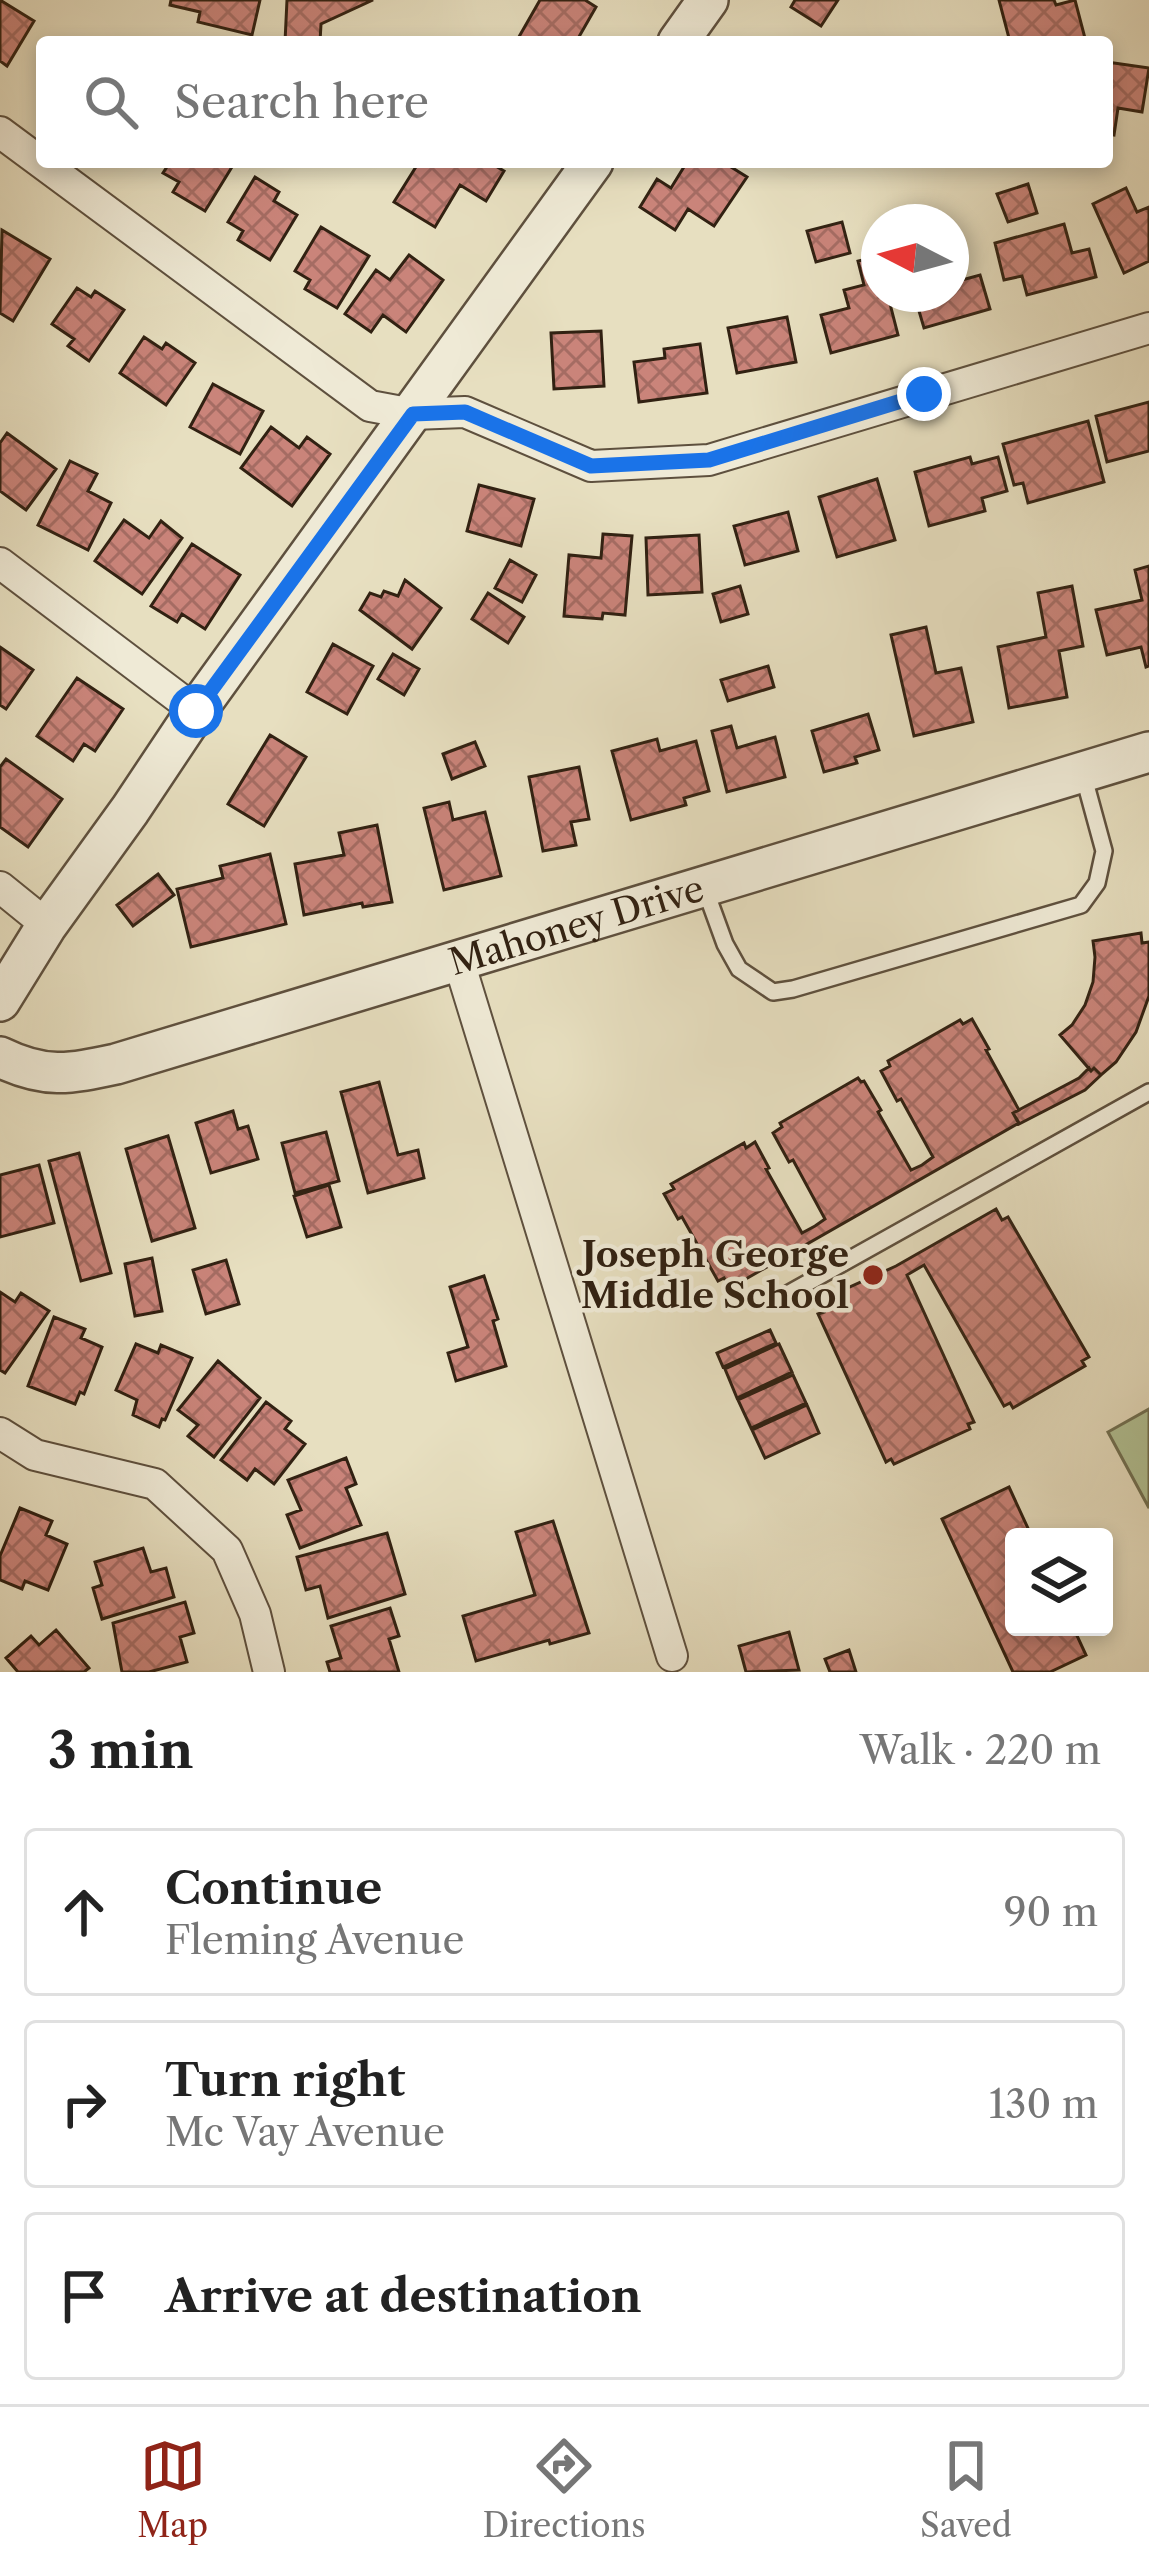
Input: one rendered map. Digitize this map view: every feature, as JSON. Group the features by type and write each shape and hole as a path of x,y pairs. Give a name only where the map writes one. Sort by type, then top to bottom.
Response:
{"street":[{"path":"682,36 708,0"},
{"path":"0,132 36,159"},
{"path":"49,168 370,406 413,414 465,412 591,466 709,460 1149,328"},
{"path":"0,1001 47,925 196,711 589,168"},
{"path":"0,563 196,711"},
{"name":"Mahoney Drive","path":"0,1058 26,1070 69,1074 116,1064 1149,752"},
{"path":"0,886 47,925"},
{"path":"459,962 674,1664"},
{"path":"0,1432 35,1455 155,1484 227,1550 255,1614 269,1672"}],"lane":[{"path":"704,886 739,969 772,992 1081,905 1097,883 1104,851 1082,772"},
{"path":"775,1300 1149,1092"}],"green space":[{"path":"1149,1409 1149,1508 1108,1432"}],"building":[{"path":"0,0 34,21 7,66 0,61"},
{"path":"171,0 260,0 252,35 198,22 200,12 170,5"},
{"path":"287,0 373,0 321,24 320,36 285,36"},
{"path":"540,0 585,0 596,7 579,36 519,36"},
{"path":"795,0 838,0 821,26 791,7"},
{"path":"999,0 1054,0 1056,5 1075,0 1084,36 1008,36"},
{"path":"1113,63 1149,68 1142,112 1118,108 1114,135"},
{"path":"166,168 231,168 205,211 173,192 179,182 163,173"},
{"path":"415,168 504,171 486,201 460,185 435,227 394,202"},
{"path":"683,168 733,168 747,177 714,226 688,209 675,230 640,207 657,179 671,188"},
{"path":"255,177 279,192 274,201 297,215 270,260 238,240 243,231 228,222"},
{"path":"1028,184 1037,213 1008,222 997,194"},
{"path":"1126,188 1137,212 1149,207 1149,261 1124,273 1093,204"},
{"path":"842,222 850,253 816,262 807,231"},
{"path":"1064,224 1072,253 1089,249 1096,277 1027,295 1022,276 1004,280 995,243"},
{"path":"321,227 369,256 337,308 305,289 310,280 295,271"},
{"path":"2,230 50,259 13,321 0,313"},
{"path":"409,255 443,280 406,332 383,315 371,332 345,314 376,270 390,280"},
{"path":"980,275 990,309 924,328 919,312 969,312 969,278"},
{"path":"861,286 861,312 892,312 898,335 831,353 821,315 849,308 844,290"},
{"path":"77,288 91,297 95,291 124,310 89,361 68,346 74,339 52,324"},
{"path":"787,317 796,362 737,373 728,328"},
{"path":"601,331 604,386 554,389 551,333"},
{"path":"144,337 162,349 166,343 195,363 166,405 120,373"},
{"path":"700,344 707,393 639,402 634,362 665,358 664,349"},
{"path":"213,384 263,411 240,454 190,427"},
{"path":"1149,402 1149,451 1107,462 1096,416"},
{"path":"1088,421 1104,482 1028,503 1023,483 1014,485 1003,444"},
{"path":"271,427 299,448 307,437 330,454 292,506 241,468"},
{"path":"7,433 56,469 26,510 0,491 0,443"},
{"path":"970,457 972,464 998,457 1007,491 982,498 985,511 929,526 915,472"},
{"path":"70,461 97,474 88,491 111,503 88,550 38,525"},
{"path":"877,479 895,540 837,557 819,497"},
{"path":"479,485 534,499 521,546 467,531"},
{"path":"788,512 798,551 745,565 734,526"},
{"path":"124,520 149,538 161,521 182,538 142,594 95,561"},
{"path":"603,534 632,536 625,615 603,613 602,619 564,616 569,555 601,558"},
{"path":"699,535 702,592 648,595 646,538"},
{"path":"192,544 240,575 205,629 182,614 177,622 151,606"},
{"path":"510,560 536,575 522,602 495,588"},
{"path":"1149,566 1146,667 1141,647 1107,655 1096,610 1142,600 1135,570"},
{"path":"405,580 441,608 412,649 360,610 370,593 398,596"},
{"path":"740,586 748,614 721,622 713,594"},
{"path":"1072,586 1083,646 1059,651 1067,697 1009,708 998,647 1046,637 1038,593"},
{"path":"488,593 524,617 508,643 472,619"},
{"path":"926,627 936,673 961,668 973,722 914,736 891,635"},
{"path":"333,644 373,666 347,714 307,692"},
{"path":"0,647 33,670 6,709 0,705"},
{"path":"393,654 419,669 404,695 378,679"},
{"path":"768,666 774,687 728,701 721,680"},
{"path":"77,678 123,709 95,751 84,744 73,761 37,736"},
{"path":"868,714 879,750 855,757 857,763 824,772 812,731"},
{"path":"731,726 737,748 775,737 785,777 727,792 712,731"},
{"path":"270,735 306,757 264,826 228,804"},
{"path":"657,739 660,751 696,741 709,791 684,798 686,805 631,820 612,751"},
{"path":"475,742 485,766 452,779 443,754"},
{"path":"6,759 62,799 28,847 0,827 0,767"},
{"path":"579,767 589,819 571,822 576,845 543,851 529,777"},
{"path":"449,802 453,820 485,812 501,876 444,890 424,808"},
{"path":"377,825 392,902 304,915 295,864 344,855 339,833"},
{"path":"270,854 286,924 191,947 177,889 223,878 220,866"},
{"path":"158,874 174,895 133,926 117,905"},
{"path":"1141,933 1142,943 1149,942 1149,996 1136,1032 1101,1075 1094,1068 1091,1071 1060,1035 1085,1005 1093,982 1093,941"},
{"path":"972,1019 1019,1110 1013,1113 1019,1123 730,1288 724,1278 718,1281 664,1194 674,1189 671,1184 744,1143 746,1148 755,1142 802,1233 815,1226 825,1219 773,1133 782,1127 780,1123 858,1078 881,1110 911,1170 922,1165 933,1157 881,1071 890,1066 888,1061 960,1020 963,1024"},
{"path":"1089,1068 1101,1075 1085,1090 1019,1124 1013,1113"},
{"path":"379,1082 398,1155 418,1150 424,1178 368,1193 341,1092"},
{"path":"233,1111 238,1129 248,1126 258,1159 211,1173 196,1123"},
{"path":"326,1132 339,1181 295,1193 282,1143"},
{"path":"168,1136 195,1228 152,1241 126,1149"},
{"path":"79,1153 111,1273 81,1281 49,1161"},
{"path":"39,1165 54,1223 0,1237 0,1175"},
{"path":"329,1185 341,1227 307,1237 294,1196"},
{"path":"996,1209 1002,1220 1008,1217 1089,1357 1082,1361 1085,1366 1013,1408 1010,1403 1004,1406 924,1265 907,1275 974,1422 968,1424 970,1429 894,1464 891,1459 886,1462 818,1314 824,1312 819,1301 896,1266"},
{"path":"152,1258 162,1311 135,1316 125,1264"},
{"path":"226,1260 239,1304 206,1314 193,1270"},
{"path":"484,1276 506,1366 456,1381 448,1353 468,1347 450,1287"},
{"path":"0,1292 15,1302 21,1293 49,1311 5,1373 0,1370"},
{"path":"54,1317 85,1329 81,1338 102,1347 84,1394 80,1392 75,1404 28,1386"},
{"path":"770,1330 776,1343 723,1367 717,1353"},
{"path":"136,1344 158,1353 161,1345 192,1358 159,1427 133,1415 137,1400 116,1390"},
{"path":"779,1344 792,1372 737,1398 725,1369"},
{"path":"218,1361 260,1398 214,1457 188,1436 198,1425 178,1410"},
{"path":"793,1375 806,1403 751,1428 738,1400"},
{"path":"266,1402 291,1421 285,1429 305,1444 274,1484 255,1469 247,1480 221,1460"},
{"path":"807,1405 819,1433 765,1458 752,1430"},
{"path":"346,1458 356,1484 346,1488 361,1525 300,1548 287,1515 301,1510 288,1480"},
{"path":"1009,1487 1028,1528 1005,1528 1005,1636 1077,1636 1086,1655 1050,1672 1013,1672 942,1519"},
{"path":"20,1508 52,1521 46,1535 67,1544 48,1590 25,1581 22,1589 0,1580 0,1556"},
{"path":"553,1521 589,1633 476,1661 463,1616 535,1595 516,1532"},
{"path":"387,1533 405,1594 328,1618 320,1586 306,1590 297,1557"},
{"path":"143,1548 151,1572 166,1568 174,1597 102,1619 93,1588 102,1585 95,1562"},
{"path":"185,1602 194,1633 180,1637 187,1662 149,1672 122,1672 113,1623"},
{"path":"390,1608 399,1636 389,1639 399,1672 330,1672 327,1662 341,1658 331,1626"},
{"path":"56,1630 89,1668 84,1672 18,1672 6,1658 31,1636 39,1645"},
{"path":"789,1632 799,1670 746,1672 739,1646"},
{"path":"849,1650 856,1672 830,1672 825,1659"}],"place":[{"name":"Joseph George Middle School","path":"873,1275"}],"route":[{"path":"196,711 413,414 465,412 591,466 709,460 924,394"}]}
